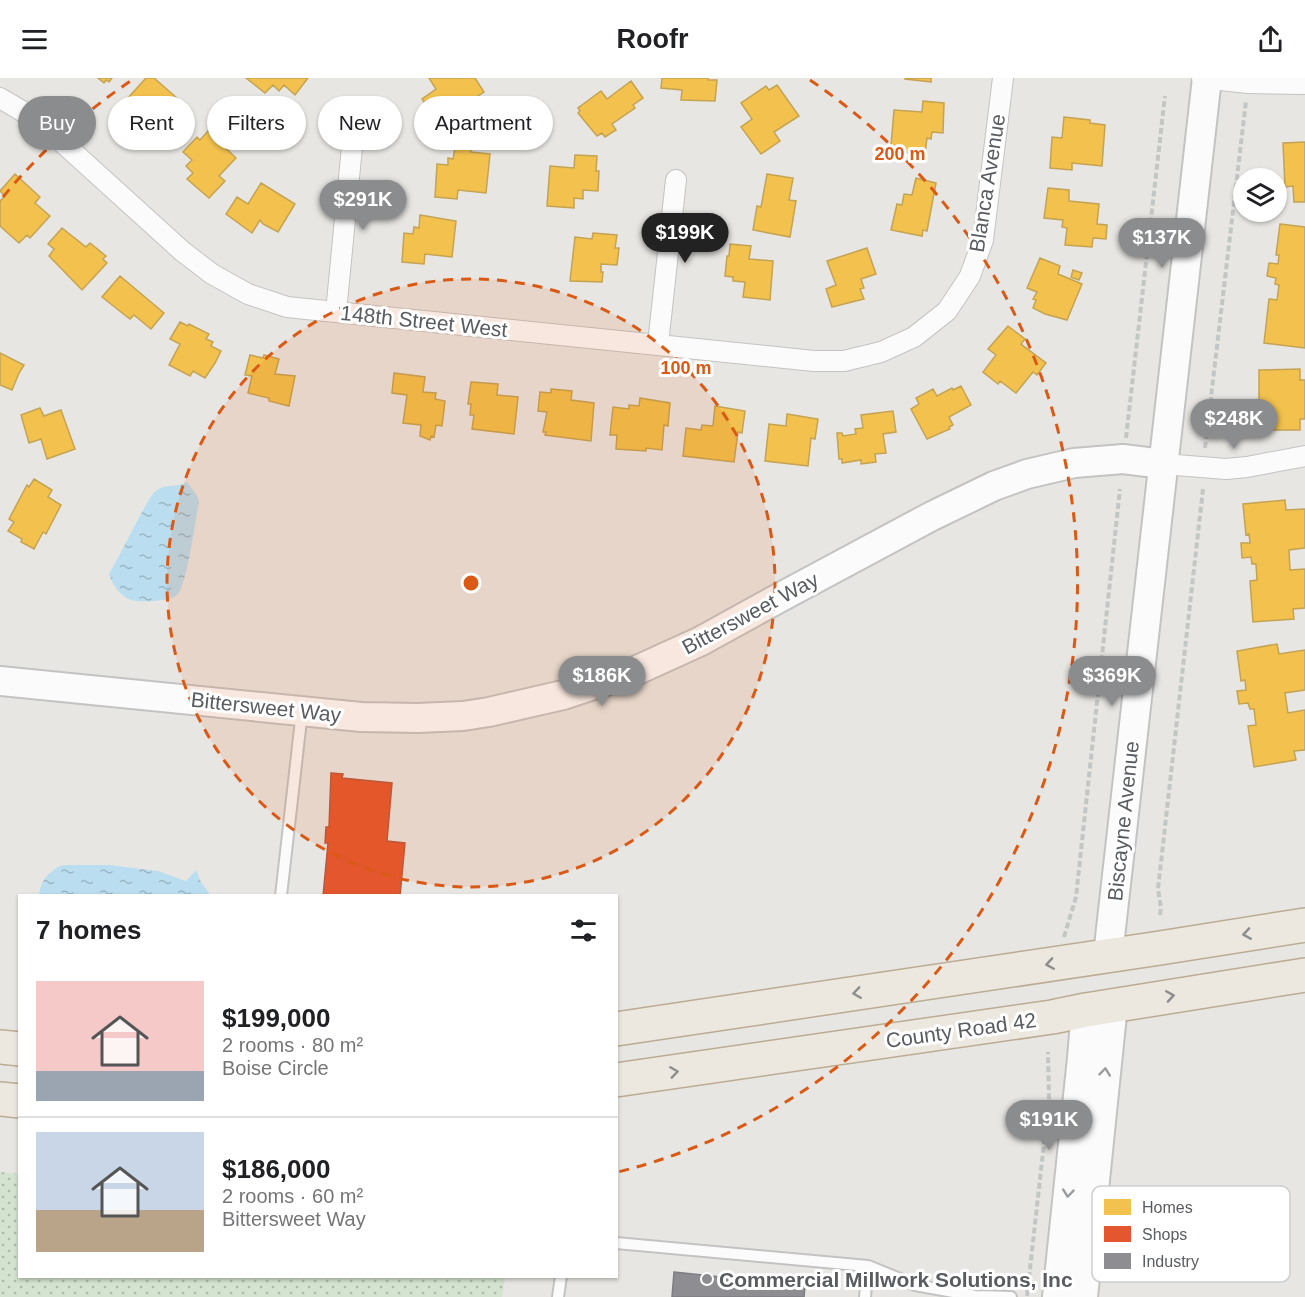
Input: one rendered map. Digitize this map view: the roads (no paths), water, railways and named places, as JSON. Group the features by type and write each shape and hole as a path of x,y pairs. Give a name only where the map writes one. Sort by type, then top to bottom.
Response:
{"highway":[{"path":"618,1029 1305,925"},
{"name":"County Road 42","path":"618,1080 1052,1017 1305,975"},
{"path":"0,1047 18,1049"},
{"path":"0,1099 18,1101"}],"street":[{"name":"Blanca Avenue","path":"914,337 947,311 970,276 983,240 1003,78"},
{"path":"1202,78 1257,84 1305,84"},
{"name":"Biscayne Avenue","path":"1108,955 1207,78"},
{"name":"148th Street West","path":"0,98 27,114 53,134 182,251 212,274 248,294 288,307 814,361 844,361 881,352 914,337"},
{"path":"336,312 352,150"},
{"path":"657,344 676,180"},
{"name":"Bittersweet Way","path":"0,681 361,717 429,718 489,712 563,695 633,672 701,641 932,516 994,486 1027,474 1074,463 1123,459 1226,469 1305,456"},
{"path":"1057,1297 1082,1058 1099,1008"},
{"path":"1083,1297 1099,1008"}],"lane":[{"path":"281,894 302,711"},
{"path":"618,1242 868,1266 915,1285 975,1296 1011,1297"},
{"path":"865,1297 868,1266"},
{"path":"558,1297 561,1278"}],"water":[{"path":"187,482 199,501 188,566 181,589 174,597 164,600 141,601 127,598 113,584 109,574 153,494 164,487"},
{"path":"63,865 110,865 158,871 186,881 196,870 209,893 39,894 46,876"}],"place":[{"name":"Commercial Millwork Solutions, Inc","path":"707,1279"}]}
